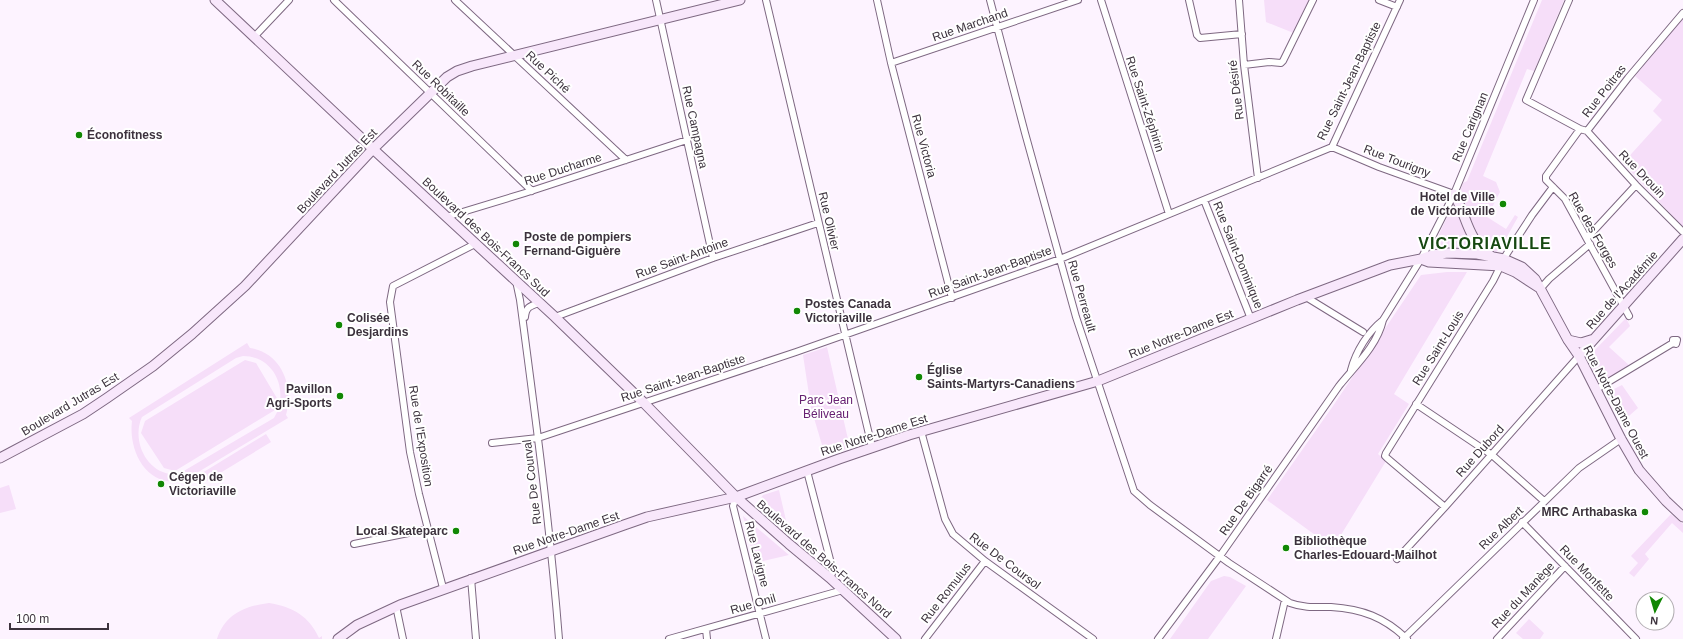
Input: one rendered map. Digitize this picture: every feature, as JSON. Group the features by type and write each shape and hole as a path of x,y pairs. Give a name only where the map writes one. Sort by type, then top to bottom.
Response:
{"street":[{"name":"Boulevard des Bois-Francs Sud","path":"215,0 373,150 555,317 643,402 736,497"},
{"path":"254,37 289,0"},
{"name":"Rue Robitaille","path":"334,0 532,191"},
{"name":"Rue Piché","path":"455,0 626,160"},
{"name":"Rue Campagna","path":"656,0 713,258"},
{"name":"Boulevard Jutras Est","path":"0,458 83,414 132,381 172,351 245,286 373,150 430,92 447,77 457,71 514,55 740,0"},
{"name":"Rue Olivier","path":"766,0 872,447"},
{"name":"Rue Victoria","path":"877,0 952,298"},
{"name":"Rue Perreault","path":"990,0 1076,317 1132,487 1150,505 1220,556 1285,600 1301,606 1359,610 1384,621 1405,638"},
{"name":"Rue Marchand","path":"892,63 1078,0"},
{"name":"Rue Saint-Zéphirin","path":"1101,0 1169,214"},
{"path":"1189,0 1197,36 1200,38 1242,34"},
{"name":"Rue Désiré","path":"1239,0 1244,65 1258,178"},
{"path":"1244,65 1269,62 1281,63 1313,0"},
{"path":"1379,0 1397,7"},
{"name":"Rue Saint-Jean-Baptiste","path":"492,443 538,438 952,298 1060,259 1332,148 1400,0"},
{"name":"Rue Carignan","path":"1421,259 1454,194 1534,0"},
{"name":"Rue Drouin","path":"1569,0 1526,100 1584,130 1683,232"},
{"name":"Rue Poitras","path":"1546,180 1546,176 1683,13"},
{"name":"Rue Ducharme","path":"446,217 532,191 687,140"},
{"name":"Rue Tourigny","path":"1332,148 1454,194"},
{"name":"Rue des Forges","path":"1546,180 1565,199 1629,316"},
{"path":"1587,238 1636,184"},
{"name":"Rue Saint-Louis","path":"1445,507 1385,456 1532,215 1553,187"},
{"path":"1454,194 1473,238 1483,250 1491,256"},
{"name":"Rue Saint-Dominique","path":"1204,200 1251,319"},
{"name":"Rue Saint-Antoine","path":"555,317 713,258 818,223"},
{"name":"Rue de l'Académie","path":"1579,356 1683,239"},
{"name":"Rue de l'Exposition","path":"443,588 418,494 405,420 390,302 393,286 475,244"},
{"path":"1541,288 1549,279 1590,244"},
{"name":"Rue Notre-Dame Ouest","path":"1421,259 1432,255 1448,253 1491,256 1503,263"},
{"name":"Rue Notre-Dame Ouest","path":"1421,259 1429,262 1503,263 1522,267 1535,279 1541,288 1545,300 1579,356 1595,390 1639,470 1666,501 1683,517"},
{"name":"Rue Notre-Dame Est","path":"338,639 358,625 396,606 471,578 647,517 736,497 807,470 921,431 1098,380 1390,265 1421,259"},
{"name":"Rue De Bigarré","path":"1158,639 1220,556 1350,372 1360,361 1381,330 1383,320 1421,259"},
{"name":"Rue De Courval","path":"516,281 524,323 552,550 559,639"},
{"path":"1306,297 1363,332"},
{"name":"Rue De Courval","path":"524,323 526,311 529,306 539,303"},
{"path":"1568,340 1581,343 1594,339"},
{"path":"1595,390 1673,343"},
{"name":"Rue Dubord","path":"1397,559 1492,455 1579,356"},
{"path":"1416,404 1492,455 1544,501"},
{"name":"Rue De Coursol","path":"921,431 945,519 953,534 985,561 1093,639"},
{"name":"Rue Albert","path":"1405,638 1522,522 1579,468 1621,439"},
{"path":"807,470 833,571 830,578"},
{"name":"Boulevard des Bois-Francs Nord","path":"736,497 830,578 896,639"},
{"name":"Rue Lavigne","path":"736,497 734,506 766,639"},
{"name":"Rue Monfette","path":"1522,522 1636,639"},
{"path":"354,544 428,529"},
{"name":"Rue Romulus","path":"925,639 985,561"},
{"name":"Rue du Manège","path":"1497,639 1564,566"},
{"path":"471,578 476,639"},
{"name":"Rue Onil","path":"669,639 843,590"},
{"path":"1276,639 1285,600"},
{"path":"396,606 403,639"},
{"path":"706,629 707,639"}],"green space":[{"path":"1264,0 1313,0 1296,34 1266,22"},
{"path":"1542,0 1564,0 1534,71 1527,69 1483,176 1496,182 1500,192 1487,217 1506,229 1515,215 1518,217 1500,249 1495,253 1489,250 1474,234 1459,195 1463,183 1467,181"},
{"path":"1683,18 1683,227 1623,163 1662,120 1653,111 1662,100 1635,76"},
{"path":"1453,205 1479,249 1432,249"},
{"path":"1447,272 1467,272 1394,394 1409,404 1378,454 1386,461 1333,548 1267,500 1333,406 1421,275"},
{"path":"1626,318 1630,326 1609,347 1630,366 1603,382 1600,382 1591,365 1591,354"},
{"path":"247,343 250,348 261,351 270,356 278,364 287,382 288,404 286,415 288,418 185,480 172,482 161,479 151,474 143,466 133,445 132,421 129,418","holes":["243,356 264,362 271,369 280,387 279,408 274,418 182,472 170,474 153,466 142,452 138,434 142,417 236,358"]},
{"name":"Parc Jean Béliveau","path":"827,347 850,448 825,455 811,408 803,355"},
{"path":"245,360 256,363 278,400 275,410 175,471 164,468 141,433 145,421"},
{"path":"1622,385 1638,408 1622,422 1606,393"},
{"path":"266,434 271,442 207,481 202,473"},
{"path":"9,485 16,509 0,513 0,488"},
{"path":"779,490 788,529 760,504 759,501 763,495"},
{"path":"1671,514 1683,524 1683,533 1672,523 1645,554 1649,559 1634,577 1629,573 1638,563 1631,556"},
{"path":"743,516 789,555 755,563"},
{"path":"1224,576 1230,577 1246,586 1208,639 1170,639 1211,581"},
{"path":"269,603 286,607 305,618 315,630 319,638 322,636 322,639 217,639 225,623 231,617 252,606"},
{"path":"1529,619 1544,633 1540,639 1523,639 1516,633"}],"place":[{"name":"Éconofitness","path":"79,135"},
{"name":"Hotel de Ville de Victoriaville","path":"1503,204"},
{"name":"Poste de pompiers Fernand-Giguère","path":"516,244"},
{"name":"Postes Canada Victoriaville","path":"797,311"},
{"name":"Colisée Desjardins","path":"339,325"},
{"name":"Église Saints-Martyrs-Canadiens","path":"919,377"},
{"name":"Pavillon Agri-Sports","path":"340,396"},
{"name":"Cégep de Victoriaville","path":"161,484"},
{"name":"MRC Arthabaska","path":"1645,512"},
{"name":"Local Skateparc","path":"456,531"},
{"name":"Bibliothèque Charles-Edouard-Mailhot","path":"1286,548"}],"district":[{"name":"VICTORIAVILLE","path":"1485,243"}]}
